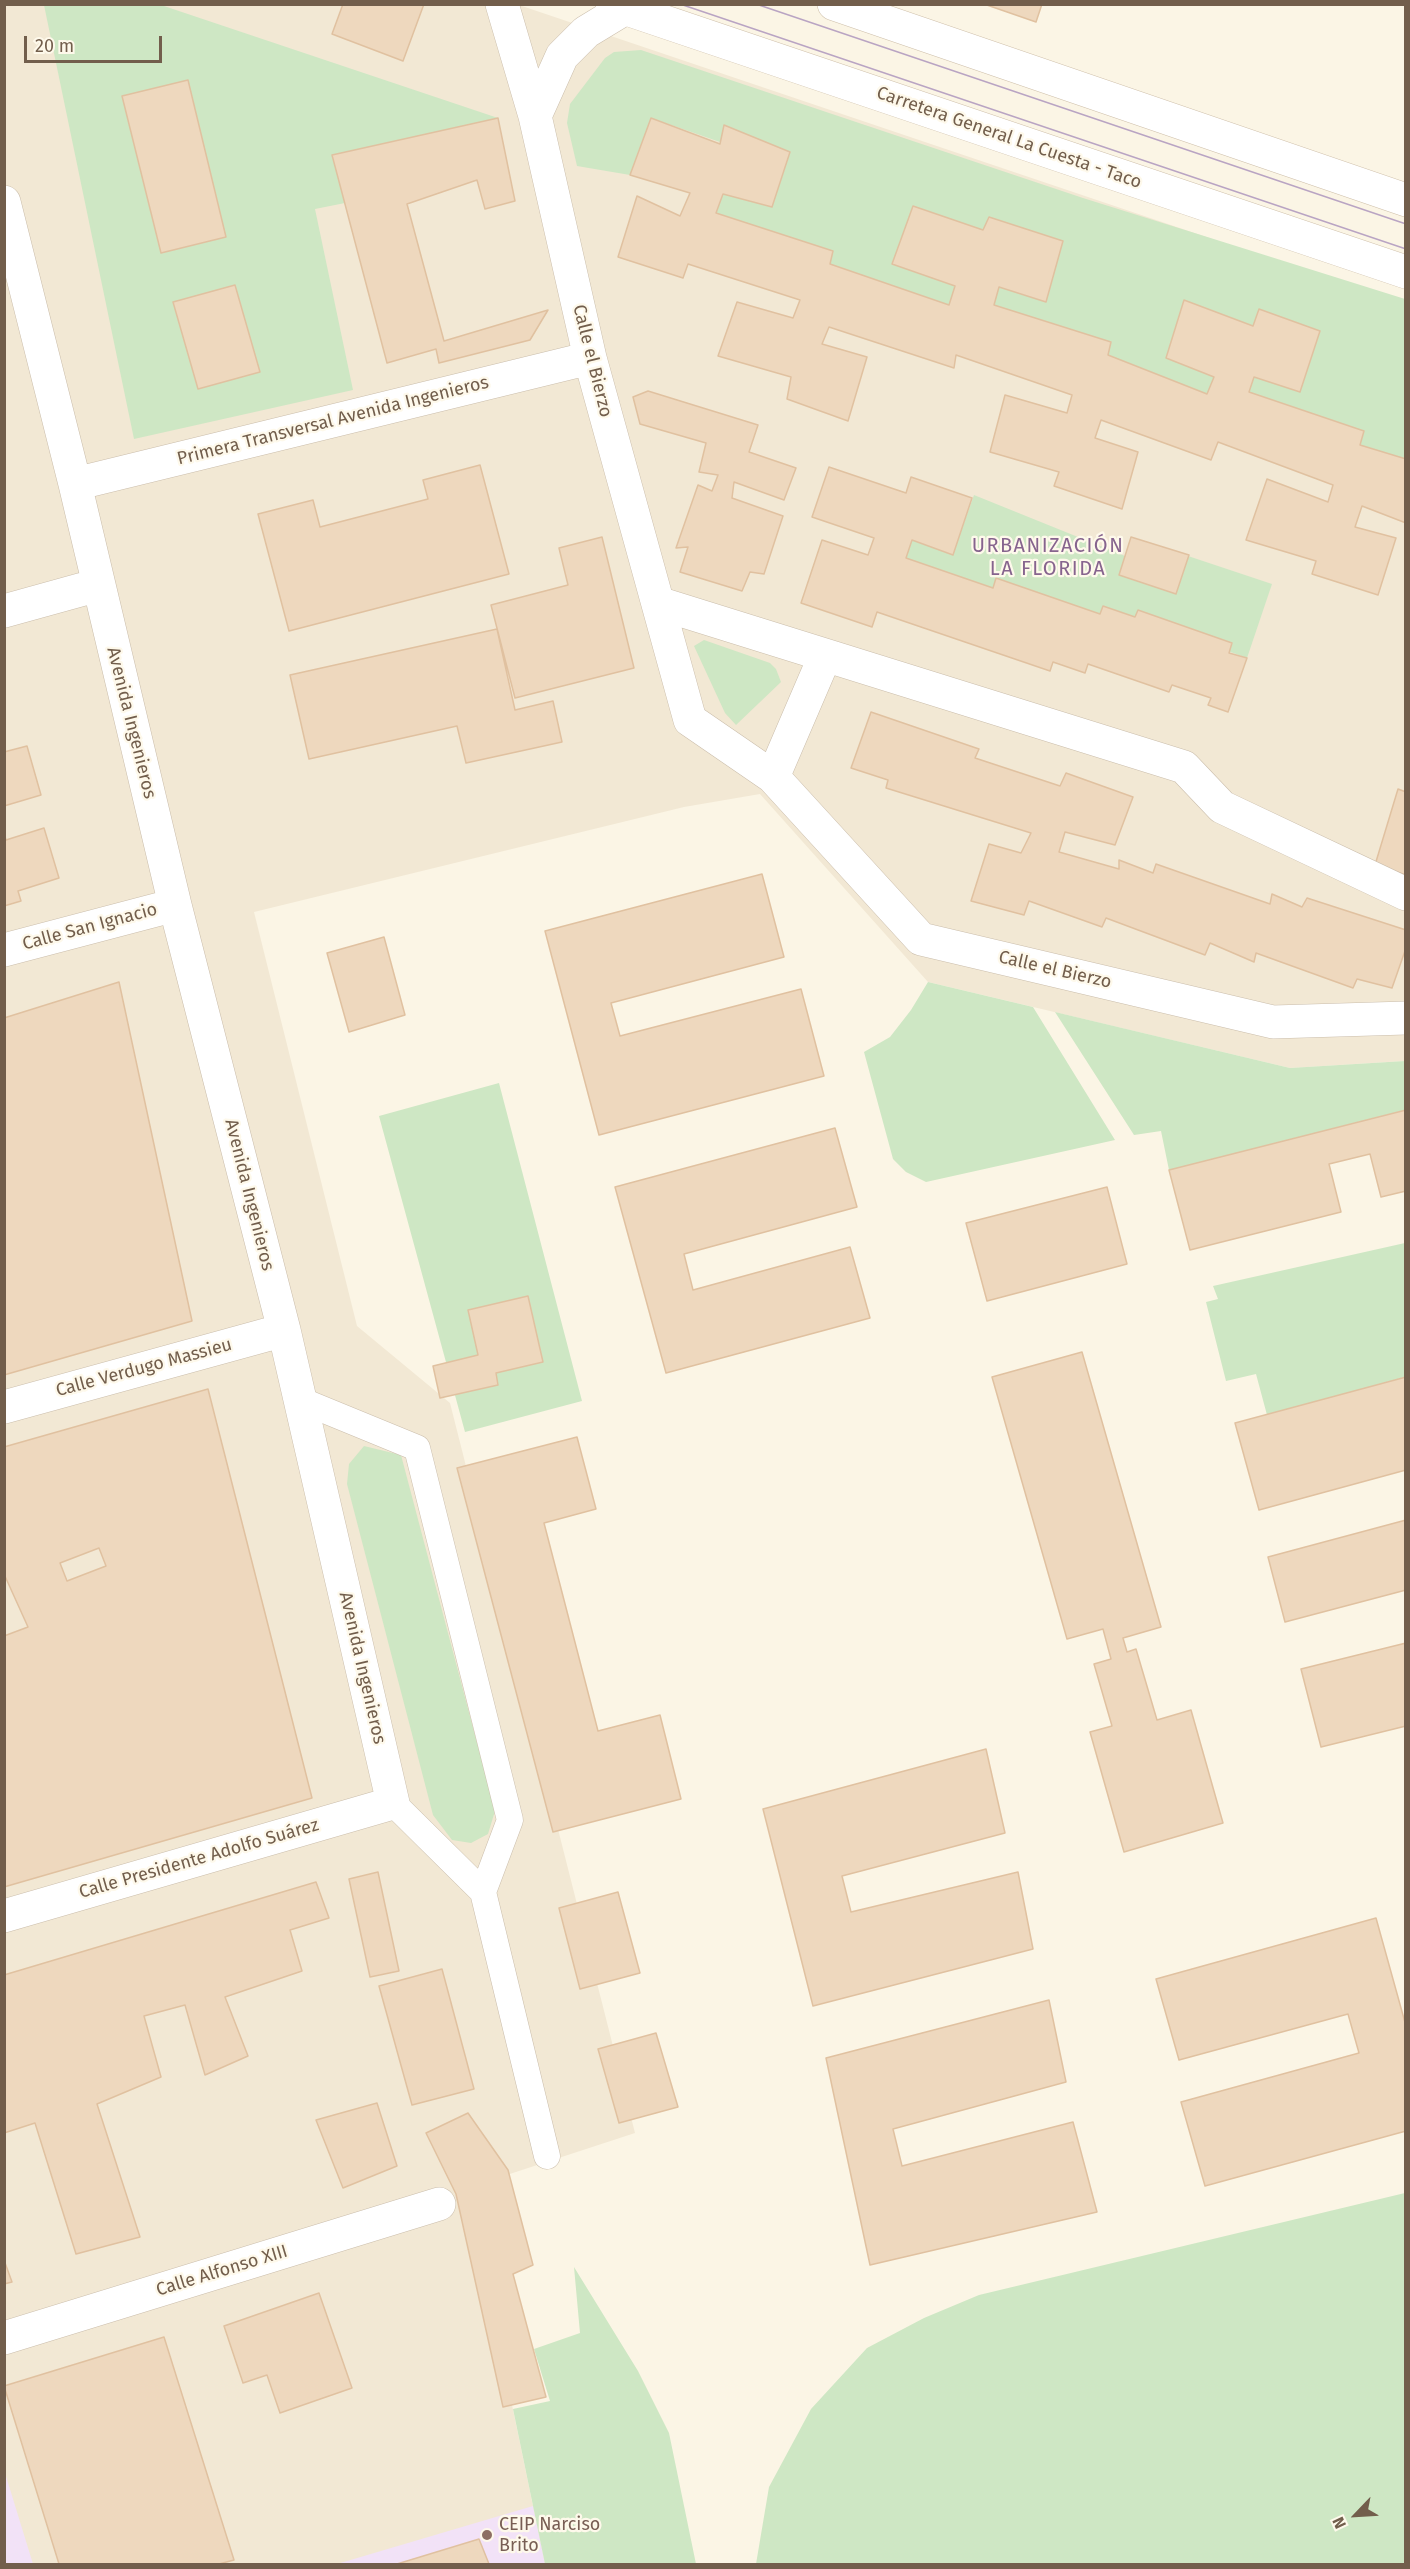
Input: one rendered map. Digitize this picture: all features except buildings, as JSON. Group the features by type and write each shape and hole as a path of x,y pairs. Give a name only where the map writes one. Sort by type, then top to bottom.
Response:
{"street":[{"name":"Calle el Bierzo","path":"502,4 535,116 590,358 690,720 773,777 921,939 1273,1022 1406,1018"},
{"path":"834,4 1406,200"},
{"path":"535,116 562,56 586,32 618,7"},
{"name":"Carretera General La Cuesta - Taco","path":"618,7 1406,272"},
{"name":"Avenida Ingenieros","path":"4,202 75,484 175,905 284,1330 393,1803"},
{"name":"Primera Transversal Avenida Ingenieros","path":"75,484 590,358"},
{"path":"4,611 98,585"},
{"path":"658,603 1184,767 1222,807 1406,894"},
{"path":"773,777 825,656"},
{"name":"Calle San Ignacio","path":"4,950 175,905"},
{"name":"Calle Verdugo Massieu","path":"4,1407 284,1330"},
{"name":"Calle Presidente Adolfo Suárez","path":"4,1916 393,1803"},
{"name":"Calle Alfonso XIII","path":"4,2338 439,2204"}],"lane":[{"path":"300,1401 417,1448 510,1820 483,1892"},
{"path":"393,1803 483,1892 547,2156"}],"shaded area":[{"path":"5,5 519,5 1405,304 1405,1061 1290,1068 928,982 760,794 684,807 254,912 357,1326 450,1403 635,2133 467,2188 545,2564 5,2564"},
{"path":"5,2473 33,2564 5,2564"},
{"name":"CEIP Narciso Brito","path":"533,2506 545,2564 337,2564"}],"green space":[{"path":"44,5 161,5 498,118 345,203 315,209 353,390 134,439"},
{"path":"641,50 1083,198 1405,299 1405,459 1360,445 1363,431 1249,392 1254,377 1300,392 1319,331 1259,310 1253,326 1184,300 1166,358 1214,377 1207,394 1108,355 1111,342 994,305 999,287 1046,302 1058,256 892,264 955,286 949,305 830,264 832,251 716,213 723,194 772,207 786,165 651,118 630,175 577,166 567,123 570,104 605,58 614,52"},
{"path":"974,495 1125,556 1131,537 1272,584 1247,658 1135,617 1100,614 993,588 906,558 912,540 953,554"},
{"path":"704,640 770,663 776,669 781,682 736,725 725,713 694,646"},
{"path":"928,982 1033,1007 1115,1140 926,1182 906,1172 893,1159 864,1052 890,1037 911,1010"},
{"path":"1055,1012 1290,1068 1405,1061 1405,1110 1169,1170 1161,1131 1134,1135"},
{"path":"499,1083 582,1401 465,1432 379,1116"},
{"path":"1405,1243 1405,1377 1267,1415 1256,1374 1226,1381 1206,1302 1218,1299 1213,1286"},
{"path":"364,1446 401,1455 495,1811 488,1834 471,1843 452,1840 433,1815 347,1484 349,1464"},
{"path":"1405,2193 1405,2564 756,2564 769,2487 811,2409 867,2348 924,2318 979,2295"},
{"path":"574,2267 638,2371 669,2433 696,2564 545,2564 513,2409 550,2401 534,2349 580,2333"}],"tram line":[{"path":"680,4 1406,249"},
{"path":"756,4 1406,224"}],"place":[{"name":"CEIP Narciso Brito","path":"487,2535"}],"district":[{"name":"URBANIZACIÓN LA FLORIDA","path":"1048,558"}]}
